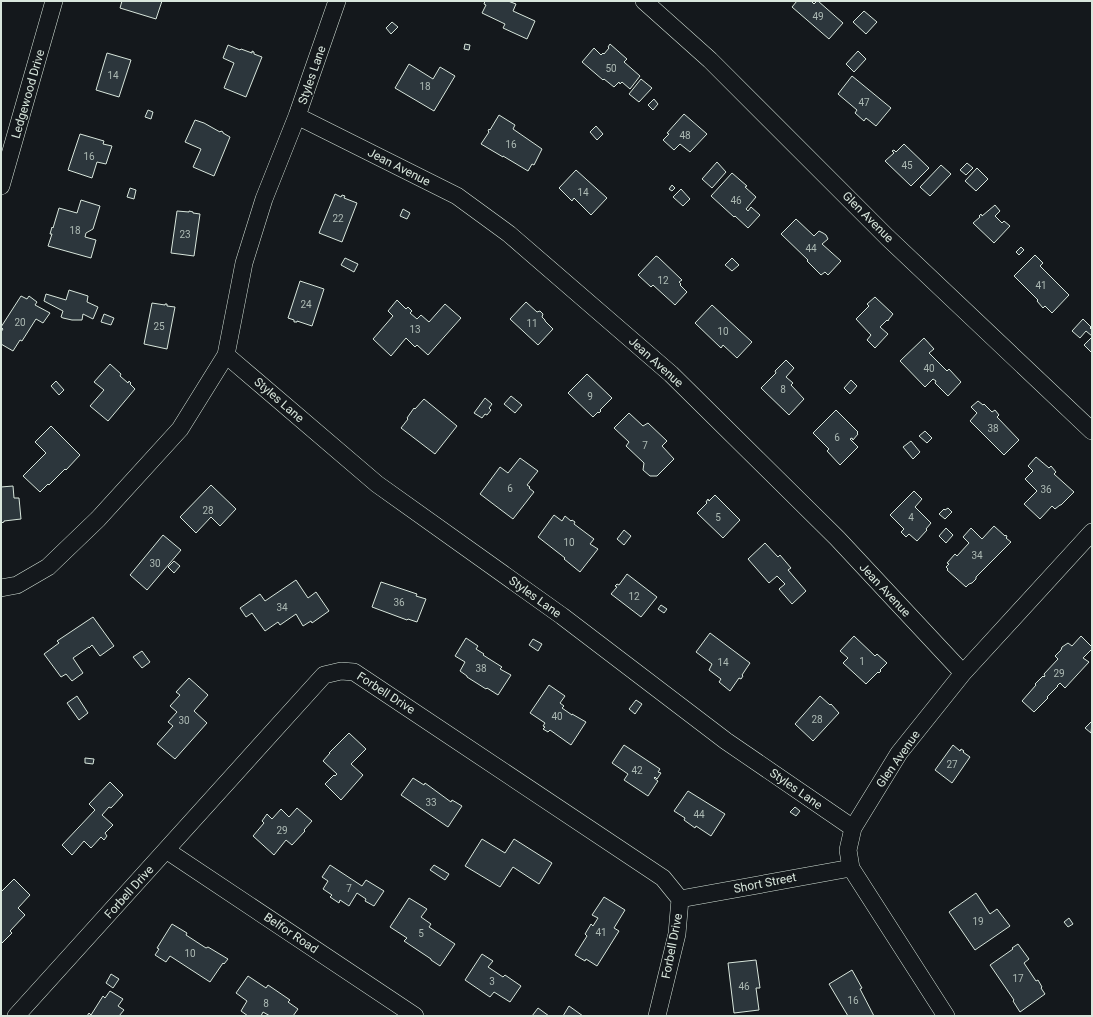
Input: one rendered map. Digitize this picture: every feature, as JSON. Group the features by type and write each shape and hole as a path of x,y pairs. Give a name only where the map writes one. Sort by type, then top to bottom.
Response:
{"street":[{"name":"Ledgewood Drive","path":"2,184 54,1"},
{"name":"Styles Lane","path":"1,588 17,585 48,567 98,519 180,429 226,355 246,256 264,199 297,116 338,1"},
{"name":"Glen Avenue","path":"644,1 710,60 887,236 1092,431"},
{"name":"Jean Avenue","path":"297,116 457,196 509,234 671,374 837,538 963,674"},
{"name":"Styles Lane","path":"226,355 377,484 562,616 726,741 853,828"},
{"name":"Glen Avenue","path":"946,1016 851,868 848,850 853,828 899,753 963,674 1092,532"},
{"name":"Forbell Drive","path":"16,1016 324,675 341,671 354,672 663,878 680,898 677,934 657,1016"},
{"name":"Belfor Road","path":"166,850 415,1016"},
{"name":"Short Street","path":"680,898 851,868"}],"building":[{"path":"122,1 162,1 156,19 120,8"},
{"path":"485,1 508,1 516,4 513,11 535,21 527,39 503,28 505,24 482,13 486,5 484,4"},
{"path":"797,1 811,1 814,4 818,1 843,23 829,39 792,7"},
{"path":"864,11 877,22 866,34 853,22"},
{"path":"392,22 398,27 391,34 386,28"},
{"path":"465,44 470,45 469,50 464,49"},
{"path":"610,44 627,59 624,62 640,76 630,89 622,82 620,84 619,82 614,87 604,79 603,80 582,62 594,48 601,55 603,53 604,54 609,48 608,47"},
{"path":"228,45 252,53 252,51 254,54 262,57 246,97 224,88 234,63 223,58"},
{"path":"858,51 866,59 854,72 846,64"},
{"path":"107,53 131,60 119,97 96,90"},
{"path":"409,64 433,79 440,67 455,76 434,111 395,88"},
{"path":"852,76 891,108 876,126 866,118 864,121 855,113 857,110 838,94"},
{"path":"641,79 652,88 639,102 629,94"},
{"path":"654,99 658,104 653,110 648,105"},
{"path":"148,110 153,112 151,119 145,117"},
{"path":"684,114 707,134 690,152 680,144 674,150 663,140 669,134 667,133"},
{"path":"499,115 515,125 513,129 542,149 534,165 532,164 528,171 481,144"},
{"path":"195,120 220,132 221,131 230,137 214,176 193,167 201,149 185,142"},
{"path":"596,126 603,134 597,140 590,132"},
{"path":"80,134 104,141 103,144 112,146 106,164 97,162 92,178 68,170"},
{"path":"904,144 929,168 911,186 885,161 894,153 892,151 894,150 896,152"},
{"path":"717,162 726,172 712,188 702,179"},
{"path":"967,163 973,168 966,175 960,170"},
{"path":"941,165 951,174 930,196 920,187"},
{"path":"977,168 988,179 976,191 965,181"},
{"path":"576,170 607,198 591,215 574,198 572,201 559,188"},
{"path":"732,173 747,186 745,187 756,197 746,209 748,211 751,207 760,215 748,228 711,196"},
{"path":"672,185 675,188 672,191 669,189"},
{"path":"130,188 136,190 134,199 127,197"},
{"path":"681,189 690,199 683,206 673,197"},
{"path":"335,194 341,197 342,195 345,196 344,198 357,203 342,242 319,233"},
{"path":"81,200 100,206 93,229 86,233 85,237 96,240 91,258 48,246 52,234 50,234 52,227 53,228 59,208 77,213"},
{"path":"995,205 1000,211 995,216 1002,223 1004,221 1010,226 994,243 973,223 980,217 979,216 981,214 982,216"},
{"path":"403,209 410,213 407,219 400,216"},
{"path":"177,211 189,211 200,214 194,256 171,253"},
{"path":"796,219 814,236 819,231 826,235 828,239 822,244 841,261 828,275 825,272 821,275 781,234"},
{"path":"1021,247 1024,250 1019,255 1016,252"},
{"path":"1035,255 1043,263 1040,266 1069,295 1052,313 1045,306 1043,308 1037,301 1038,300 1014,276"},
{"path":"656,256 682,280 679,282 681,284 680,285 687,292 675,305 653,285 651,287 638,275"},
{"path":"345,258 358,264 354,272 341,265"},
{"path":"732,258 739,265 732,271 725,265"},
{"path":"300,281 324,289 312,326 297,321 294,322 294,320 288,318"},
{"path":"69,290 88,296 87,302 98,307 93,319 83,314 82,320 63,318 61,317 63,311 44,301 46,294 66,300"},
{"path":"21,296 27,299 29,296 37,302 35,305 50,313 43,323 36,319 22,341 20,340 13,351 1,344 1,332 3,329 1,327"},
{"path":"875,297 893,314 888,321 887,320 880,327 888,334 875,348 867,340 871,335 856,319 869,306 867,304"},
{"path":"397,300 406,309 408,307 412,311 410,313 417,319 421,315 429,322 445,304 461,318 428,355 417,345 415,347 406,338 391,356 373,339 393,316 388,311"},
{"path":"526,302 537,312 540,311 543,314 542,317 553,329 538,345 510,319"},
{"path":"152,303 167,304 167,306 175,307 167,349 144,344"},
{"path":"712,305 752,342 737,358 723,345 721,348 695,323"},
{"path":"104,314 114,318 111,325 101,322"},
{"path":"1083,319 1091,327 1092,336 1086,331 1080,338 1072,331"},
{"path":"1092,337 1092,353 1084,345"},
{"path":"924,338 934,349 929,353 947,371 949,369 961,382 948,396 933,379 925,387 900,361"},
{"path":"786,360 794,368 786,377 793,383 791,385 804,399 789,415 761,388"},
{"path":"110,364 121,374 120,376 128,383 129,381 131,383 130,384 135,389 108,421 90,406 104,390 94,382"},
{"path":"587,374 612,398 600,410 601,411 599,413 598,412 593,417 568,393"},
{"path":"851,380 857,386 850,394 844,388"},
{"path":"56,381 64,390 59,395 51,386"},
{"path":"511,396 522,405 515,413 504,404"},
{"path":"485,398 492,404 489,408 491,410 482,418 474,413"},
{"path":"424,399 457,426 435,454 401,428 414,408 415,409"},
{"path":"978,401 983,405 984,404 992,412 995,410 999,415 997,417 1019,440 1004,455 970,421 977,413 971,407"},
{"path":"836,410 858,432 853,440 852,438 850,439 858,447 840,465 827,451 829,449 813,433"},
{"path":"629,413 643,426 648,423 667,441 662,446 674,459 657,476 650,476 643,470 644,463 626,446 629,442 614,428"},
{"path":"51,426 80,455 66,470 65,469 40,492 23,476 46,453 35,442"},
{"path":"925,431 932,438 927,443 919,436"},
{"path":"911,441 920,452 913,459 903,447"},
{"path":"1036,457 1049,468 1051,466 1056,472 1054,474 1074,492 1055,509 1052,506 1040,519 1024,504 1037,491 1025,479 1033,471 1028,466"},
{"path":"520,458 538,471 527,485 534,492 513,519 480,494 500,467 508,473"},
{"path":"211,485 236,509 220,526 211,517 196,533 180,517"},
{"path":"13,486 14,498 19,498 21,519 4,521 1,523 1,487"},
{"path":"914,491 922,499 915,507 931,523 917,541 909,534 906,537 901,532 904,529 890,515"},
{"path":"715,495 740,520 723,538 697,513 707,503 706,502 708,499 709,501"},
{"path":"948,508 952,512 945,519 939,514 944,509 945,510"},
{"path":"554,515 562,521 565,516 571,521 572,520 575,522 574,524 594,539 590,544 598,549 580,572 538,537"},
{"path":"994,526 1005,536 1006,535 1006,538 1011,542 976,577 972,583 966,587 947,570 948,569 946,567 949,564 947,563 955,554 957,556 969,543 963,537 971,528 982,539"},
{"path":"946,528 953,535 946,543 939,536"},
{"path":"624,530 631,536 624,545 617,539"},
{"path":"163,535 181,550 147,590 130,575"},
{"path":"765,543 778,557 780,555 791,568 788,570 806,591 792,604 779,589 785,584 777,576 769,583 748,559"},
{"path":"174,561 180,566 174,573 168,567"},
{"path":"627,574 657,597 641,617 611,594 617,587 615,586 617,584 619,585"},
{"path":"296,580 308,598 316,592 329,611 312,623 311,621 303,626 296,614 280,625 278,622 265,631 252,613 246,617 240,608 260,594 265,601"},
{"path":"381,582 417,594 416,596 426,599 417,622 407,620 372,607"},
{"path":"661,605 667,609 664,613 658,609"},
{"path":"93,617 114,646 100,656 92,645 73,658 83,673 72,681 66,674 61,677 44,654 59,643 57,641"},
{"path":"710,633 750,663 741,679 739,678 730,691 719,682 721,679 709,670 712,664 696,652"},
{"path":"854,636 875,656 877,654 887,663 879,673 878,672 866,684 843,663 848,658 840,651"},
{"path":"1081,636 1092,647 1092,649 1083,658 1089,662 1065,688 1060,683 1034,712 1022,701 1058,659 1055,656 1062,647 1068,643 1072,646"},
{"path":"466,638 478,646 476,649 484,654 483,655 502,667 500,669 511,675 498,695 467,677 460,671 465,662 455,656"},
{"path":"533,639 542,644 538,651 529,645"},
{"path":"142,651 150,662 142,668 133,657"},
{"path":"189,678 208,695 194,711 207,723 175,759 157,744 173,726 168,722 177,712 170,706 180,695 176,692"},
{"path":"549,685 565,696 560,703 564,706 562,708 586,722 571,745 550,730 548,732 543,729 545,727 543,726 545,723 530,713"},
{"path":"77,696 88,713 79,720 67,703"},
{"path":"820,696 830,705 831,704 839,713 813,741 795,724"},
{"path":"636,700 642,704 635,714 629,709"},
{"path":"1091,722 1092,723 1091,733 1085,728"},
{"path":"349,733 366,749 351,764 363,775 341,800 325,784 337,774 323,761"},
{"path":"624,745 660,769 658,772 661,773 657,779 655,777 654,778 658,781 648,796 624,780 628,774 612,763"},
{"path":"953,745 960,751 961,749 964,751 963,752 970,757 952,783 935,770"},
{"path":"85,758 94,759 93,764 85,763"},
{"path":"413,778 424,785 425,783 451,802 452,800 462,806 448,827 401,795"},
{"path":"110,782 123,795 102,815 113,825 105,833 107,836 104,840 101,837 91,848 84,841 72,855 62,845 95,810 89,804"},
{"path":"688,791 725,814 711,836 696,826 695,828 684,820 685,818 674,811"},
{"path":"795,807 800,811 796,816 790,812"},
{"path":"297,808 312,821 292,845 286,840 274,855 253,836 264,823 262,821 267,814 272,819 281,809 289,817"},
{"path":"482,839 505,853 514,839 552,863 539,884 513,867 500,887 465,866"},
{"path":"330,865 362,886 366,880 384,891 374,906 365,901 366,899 357,893 349,906 340,900 339,903 330,897 332,895 323,889 328,881 322,877"},
{"path":"434,865 449,874 445,880 430,870"},
{"path":"14,879 30,895 18,908 25,915 10,931 12,933 1,944 1,892"},
{"path":"976,893 990,914 997,909 1010,926 975,950 949,912"},
{"path":"604,897 625,910 614,928 619,931 597,966 586,959 585,961 575,955 587,936 585,934 591,924 593,926 598,918 592,915"},
{"path":"409,898 427,909 421,917 431,924 429,927 455,944 440,966 404,941 407,938 390,927"},
{"path":"1069,918 1073,924 1068,927 1064,922"},
{"path":"172,924 187,933 186,935 206,948 208,947 228,959 224,964 223,963 210,982 170,956 166,962 155,955 159,949 157,948"},
{"path":"1018,944 1029,959 1024,963 1036,981 1038,980 1045,994 1020,1012 1013,1001 1014,1000 990,965"},
{"path":"482,954 493,961 488,967 503,977 505,975 521,986 510,1002 494,992 490,997 465,980"},
{"path":"756,960 760,988 756,988 759,1010 734,1013 728,963"},
{"path":"852,970 862,988 860,989 874,1016 848,1016 829,984"},
{"path":"111,974 119,979 113,988 106,983"},
{"path":"248,976 266,988 268,985 290,1000 288,1002 298,1009 293,1016 270,1016 263,1012 261,1016 248,1016 241,1011 247,1001 236,993"},
{"path":"110,991 123,999 118,1006 124,1010 119,1016 87,1016 89,1013 91,1015 103,996 105,998"},
{"path":"569,1006 583,1016 563,1016"},
{"path":"538,1008 549,1016 532,1016"}]}
